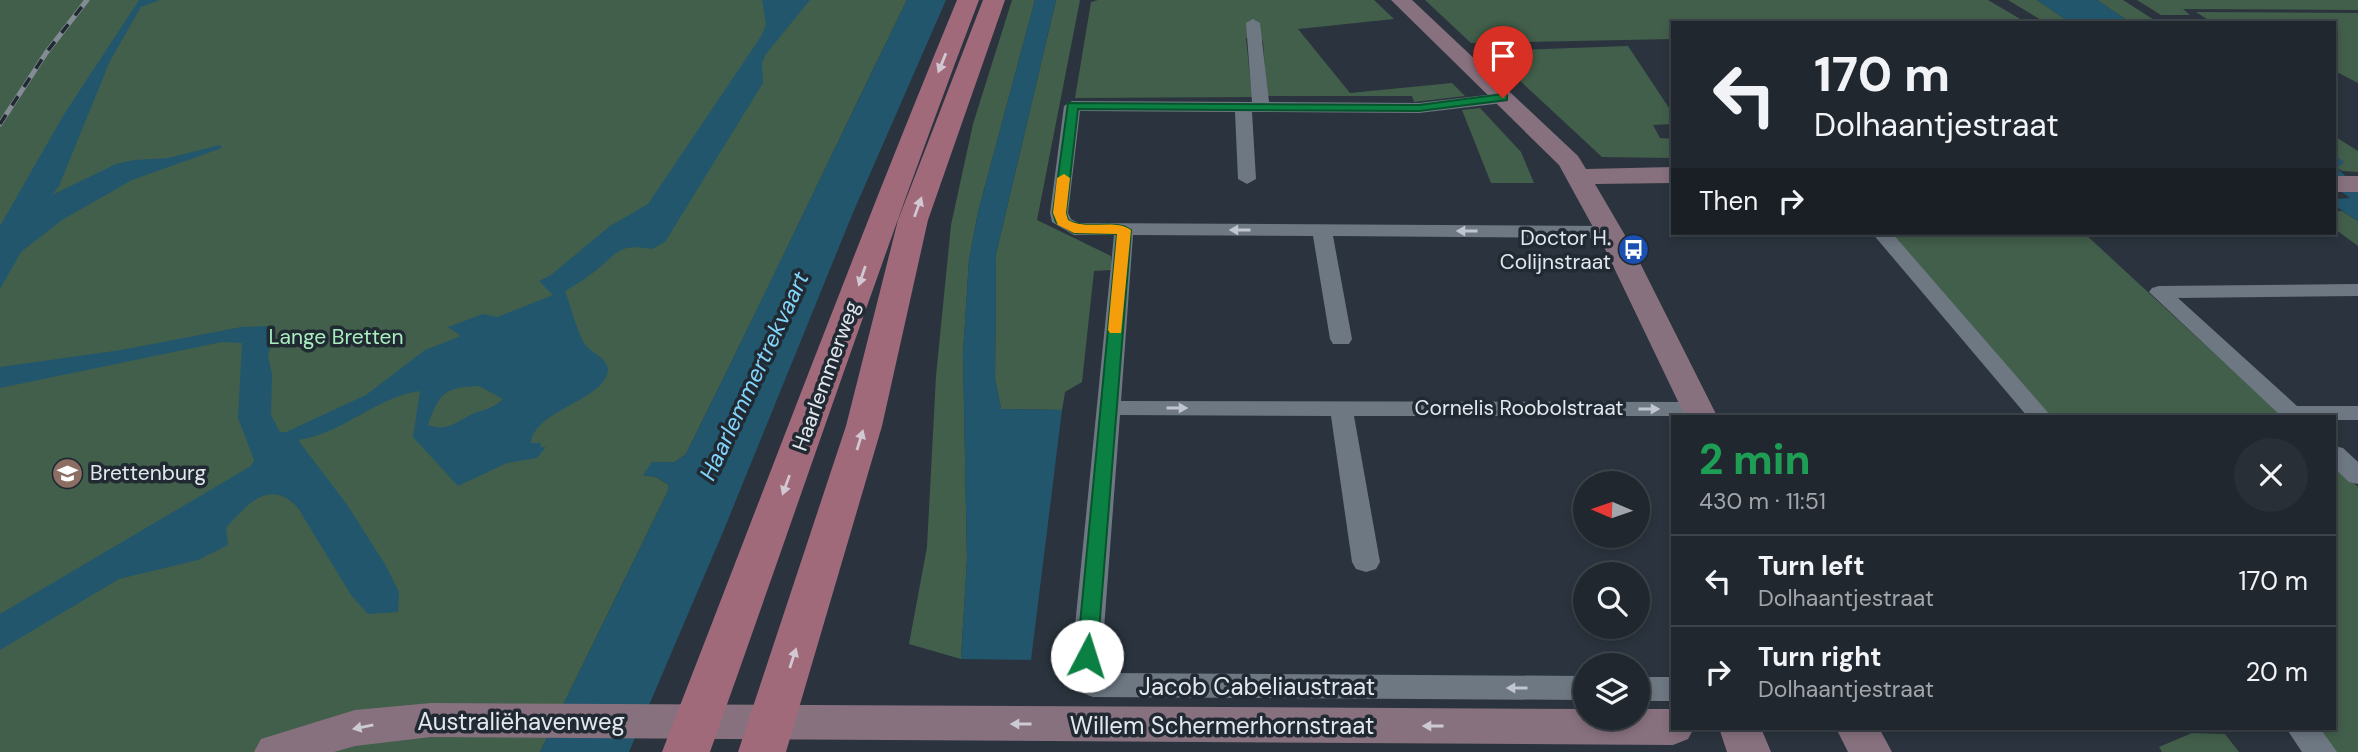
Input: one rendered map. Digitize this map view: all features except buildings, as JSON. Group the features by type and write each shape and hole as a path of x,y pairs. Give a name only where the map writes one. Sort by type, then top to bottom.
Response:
{"main road":[{"name":"Haarlemmerweg","path":"680,731 836,352 887,204 968,0"},
{"name":"Haarlemmerweg","path":"767,737 864,426 913,220 994,0"}],"street":[{"path":"1401,0 1569,161 1609,232 1699,413"},
{"path":"1247,179 1252,107 1253,23"},
{"path":"1503,98 1419,108 1072,106 1059,213 1062,222 1074,229 1609,232"},
{"path":"1580,177 1671,175"},
{"path":"2336,184 2358,184"},
{"name":"Jacob Cabeliaustraat","path":"1124,230 1087,656 1093,685 1573,688"},
{"path":"1322,230 1341,339"},
{"path":"1884,235 2038,415"},
{"path":"2358,290 2159,292 2292,415 2358,413"},
{"path":"1341,407 1366,562"},
{"name":"Cornelis Roobolstraat","path":"1109,408 1341,407 1699,413"},
{"path":"2336,456 2358,476"},
{"path":"1650,689 1671,689"},
{"name":"Australiëhavenweg","path":"276,752 355,728 431,720 517,720 767,737"},
{"name":"Willem Schermerhornstraat","path":"767,737 1671,727"},
{"path":"1741,730 1749,752"},
{"path":"1858,730 1870,752"},
{"path":"2303,730 2321,752"}],"green space":[{"name":"Lange Bretten","path":"0,0 907,0 686,454 675,462 663,463 643,475 656,477 669,485 668,491 540,752 0,752"},
{"path":"1012,0 1035,0 978,212 969,260 963,354 967,559 961,659 909,644 927,547 936,376 951,225 973,124"},
{"path":"1056,0 1080,0 1037,220 1111,256 1111,270 1094,271 1082,382 1065,392 1062,410 1001,409 995,379 996,254"},
{"path":"1374,0 1394,19 1298,29 1350,93 1452,83 1465,96 1414,102 1412,96 1267,96 1263,41 1246,38 1252,97 1075,98 1091,2"},
{"path":"1425,0 1988,0 2024,21 1671,21 1671,39 1471,43"},
{"path":"2008,0 2037,0 2068,21 2043,21"},
{"path":"2097,0 2123,0 2156,21 2128,21"},
{"path":"2137,0 2358,0 2358,10 2183,9 2190,15 2161,15"},
{"path":"2196,12 2358,13 2358,83 2336,72 2336,21 2210,21"},
{"path":"1628,46 1671,111 1671,124 1653,125 1660,138 1671,139 1671,158 1602,157 1488,51"},
{"path":"1480,108 1521,152 1534,183 1491,183 1462,110"},
{"path":"2336,137 2358,151 2358,172 2342,171 2336,167 2343,162 2336,157"},
{"path":"2336,211 2342,211 2358,221 2358,246 2336,230"},
{"path":"1893,235 2086,235 2281,415 2044,415"},
{"path":"2336,466 2358,487 2358,752 2328,752 2310,730 2336,730"},
{"path":"2192,733 2225,734 2239,752 2162,752 2159,747"}],"water":[{"path":"139,0 160,0 141,7 110,61 59,186 52,195 116,164 168,158 220,145 222,148 132,180 62,220 21,252 0,289 0,226 63,116"},
{"path":"762,0 810,0 766,54 762,63 763,83 665,242 652,249 632,247 619,251 591,275 565,291 584,343 606,363 608,371 594,390 555,414 535,432 531,443 541,443 540,447 546,447 537,458 507,463 458,486 413,437 420,391 389,400 329,431 298,440 348,506 386,566 399,592 398,612 368,614 351,595 298,508 288,499 268,495 250,503 226,528 228,545 198,560 119,579 0,650 0,614 251,466 254,460 238,418 242,343 222,342 0,388 0,367 121,350 241,327 275,326 268,356 272,374 271,415 280,432 286,432 366,395 425,350 461,336 448,327 483,314 497,317 553,295 539,281 551,275 610,226 648,204 762,35 766,24","holes":["479,386 503,399 454,424 442,427 428,425 444,394 458,388"]},
{"name":"Haarlemmertrekvaart","path":"907,0 946,0 852,215 723,532 629,752 540,752 668,491 669,485 656,477 643,475 652,462 675,462 686,454"},
{"path":"1035,0 1056,0 996,254 995,379 1001,409 1062,410 1031,660 961,659 967,559 963,354 969,260 978,212"},
{"path":"2037,0 2097,0 2128,21 2068,21"},
{"path":"2336,157 2344,162 2337,168 2358,188 2358,221 2336,207 2336,199 2350,198 2336,188"}],"railway":[{"path":"0,124 46,53 87,0"}],"slow traffic":[{"path":"1064,178 1059,213 1062,222 1074,229 1124,230 1115,330"}],"place":[{"name":"Doctor H. Colijnstraat","path":"1634,250"},
{"name":"Brettenburg","path":"67,473"}],"route":[{"path":"1087,656 1124,230 1074,229 1062,222 1059,213 1072,106 1419,108 1503,98"}]}
